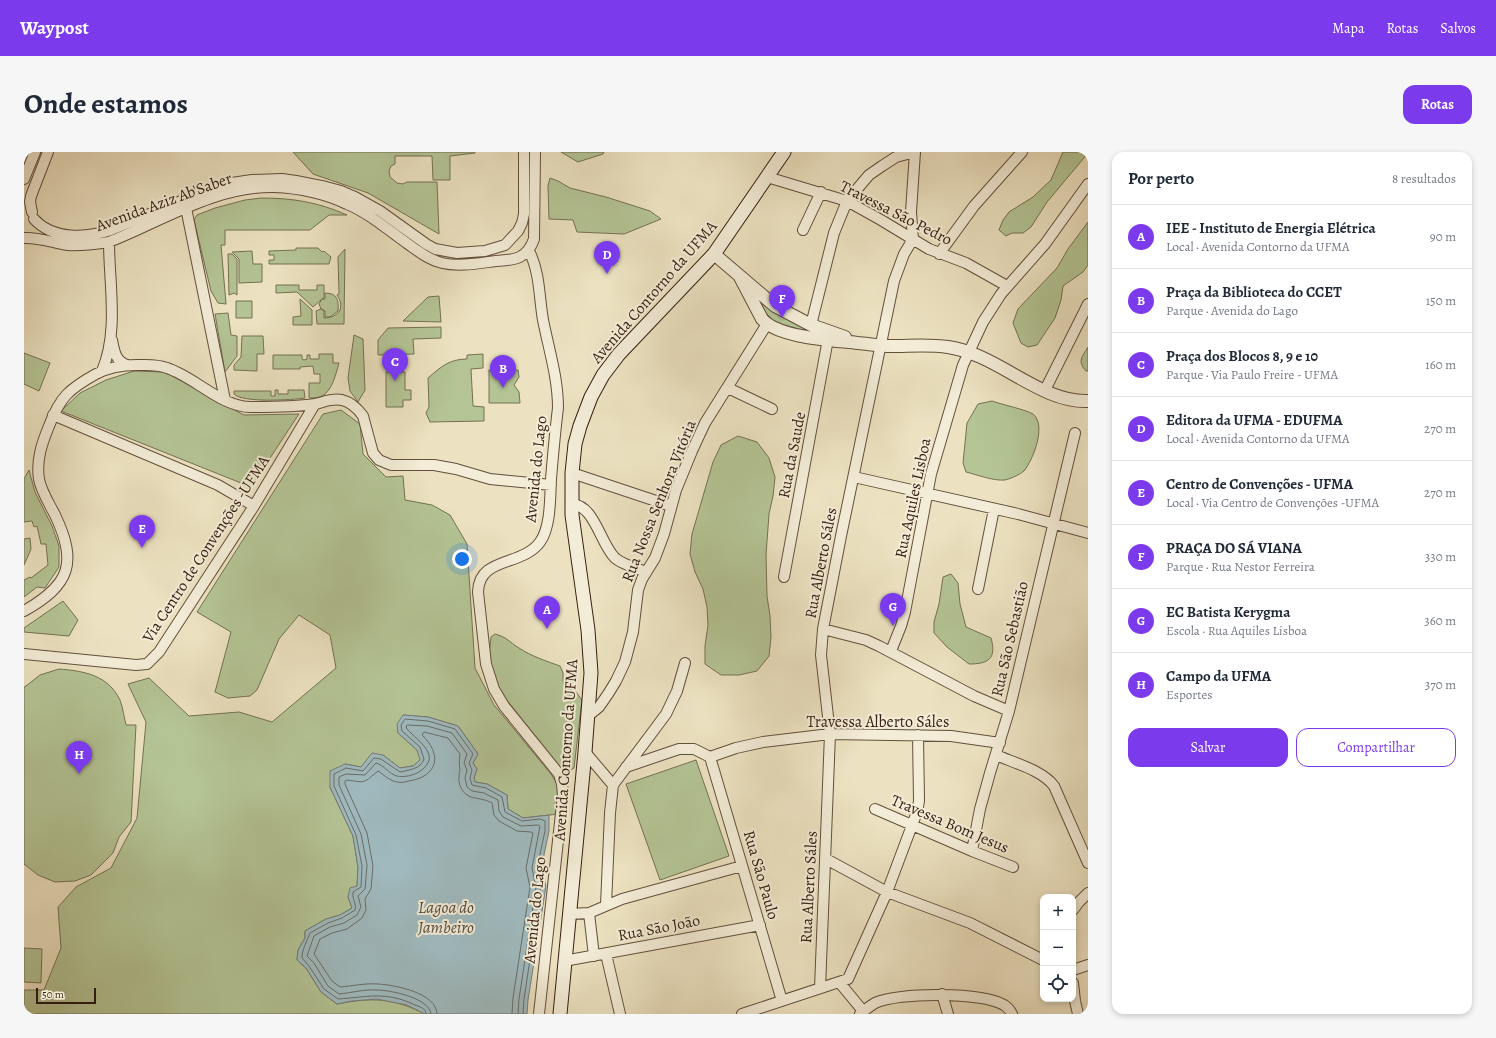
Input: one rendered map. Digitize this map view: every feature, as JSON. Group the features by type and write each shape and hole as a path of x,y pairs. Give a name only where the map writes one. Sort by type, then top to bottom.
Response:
{"main road":[{"name":"Avenida Contorno da UFMA","path":"560,1014 591,673 590,653 572,504 572,473 575,444 591,396 603,375 619,354 714,254 784,152"}],"street":[{"path":"24,179 35,152"},
{"path":"24,237 33,225 30,202 31,196 48,152"},
{"name":"Avenida Aziz Ab'Saber","path":"24,237 68,245 109,242 185,204 212,188 239,181 269,179 311,183 341,192 368,204 426,244 436,249 456,253 485,251 505,245 513,238 522,223 524,214 524,152"},
{"path":"529,251 534,239 535,230 535,152"},
{"path":"811,325 834,233 846,201 869,175 896,157 915,152 912,212 913,239"},
{"path":"939,254 974,206 1022,152"},
{"name":"Travessa São Pedro","path":"767,177 821,192 846,201 928,249 966,263 1007,286"},
{"name":"Rua Aquiles Lisboa","path":"891,651 905,612 928,492 942,434 963,365 984,322 1007,286 1045,244 1088,184"},
{"name":"Avenida Aziz Ab'Saber","path":"24,204 43,227 57,233 76,236 100,234 185,204 245,189 261,187 290,189 328,196 349,204 366,214 421,253 442,263 463,264 511,260 518,258 529,251"},
{"path":"803,230 821,192"},
{"path":"185,204 225,400"},
{"name":"Rua Alberto Sáles","path":"820,988 830,734 821,655 823,629 882,346 894,281 904,254 913,239"},
{"path":"102,371 111,336 109,242"},
{"name":"Avenida do Lago","path":"529,251 535,265 543,319 558,392 558,408 548,519 541,541 534,549 525,555 494,566 481,576 478,586 486,664 494,689 504,706 559,774 562,784 563,795 539,1014"},
{"path":"714,254 775,306 811,325 865,344"},
{"path":"740,277 762,319 767,324 780,330 805,336 882,346 939,346 969,351 992,361 1053,394 1068,399 1088,401"},
{"path":"1045,390 1088,304"},
{"name":"Rua Nossa Senhora Vitória","path":"588,716 599,708 625,662 633,632 638,590 642,579 655,558 664,534 671,506 692,451 705,423 767,324"},
{"path":"111,336 117,357 121,363 127,366"},
{"name":"Rua da Saude","path":"784,577 828,339"},
{"path":"24,611 42,601 52,593 64,574 67,561 66,540 39,480 38,465 41,447 53,415 59,403 68,392 78,384 102,371 118,366 151,365 167,368 179,373 225,400 237,405 249,407 315,404 336,400 344,401 360,411 366,421 373,453 379,460 391,465 400,466 434,464 490,479 551,485"},
{"path":"728,388 772,410"},
{"name":"Via Centro de Convenções -UFMA","path":"24,654 136,665 147,664 159,652 254,506 315,404"},
{"path":"53,415 218,485 254,506"},
{"name":"Rua São Sebastião","path":"972,851 980,809 1009,710 1075,433"},
{"path":"572,473 671,506"},
{"path":"854,477 928,492 1054,523 1088,533"},
{"path":"572,504 578,504 586,510 616,558 646,572"},
{"path":"978,589 994,509"},
{"path":"823,629 866,640 891,651 974,696 1009,710"},
{"path":"606,905 610,808 613,785 669,709 677,691 685,663"},
{"name":"Travessa Alberto Sáles","path":"710,757 736,748 763,742 830,734 951,736 1000,743"},
{"path":"742,1014 848,978 886,892 917,812 918,735"},
{"path":"626,767 679,749 694,749 710,757"},
{"path":"585,752 613,785"},
{"path":"996,755 1049,779 1054,786 1088,863"},
{"name":"Rua São Paulo","path":"710,757 782,1001"},
{"name":"Travessa Bom Jesus","path":"875,809 1013,867"},
{"path":"826,858 886,892 970,923 1040,958"},
{"path":"569,914 589,913 622,898 742,866"},
{"path":"1076,906 1088,893"},
{"path":"589,913 594,956"},
{"name":"Rua São João","path":"564,961 760,925"},
{"path":"606,954 620,1014"},
{"path":"1076,969 1088,965"},
{"path":"839,982 862,1013 875,1003 901,996 942,994 994,1000 1004,1005 1012,1014"},
{"path":"942,994 948,1014"},
{"path":"1075,1002 1078,1014"}],"green space":[{"path":"293,152 475,153 450,156 450,180 433,180 432,156 395,156 395,164 391,166 389,171 390,177 397,183 437,182 439,234 368,193 313,174"},
{"path":"561,152 604,152 603,154 578,162"},
{"path":"1063,152 1088,153 1047,202 1031,227 1023,233 1012,233 1006,236 999,230 1003,220 1009,212 1033,197 1051,180"},
{"path":"550,178 570,188 606,197 650,211 661,219 624,234 577,232 573,220 549,219 548,186"},
{"path":"261,198 305,202 326,207 347,215 329,215 310,230 225,230 225,245 221,245 226,304 218,303 211,291 194,220 197,215 215,208 245,200"},
{"path":"1088,222 1088,265 1083,272 1063,286 1061,300 1055,318 1037,345 1028,347 1021,343 1013,323 1018,309 1057,268 1068,249"},
{"path":"296,248 318,248 331,257 329,264 269,264 269,260 274,260 274,255 269,255 269,251 296,250"},
{"path":"345,249 344,324 317,324 316,311 321,309 324,311 324,318 329,318 337,314 341,308 340,300 337,295 339,294 338,257"},
{"path":"252,251 253,264 262,264 262,282 239,283 239,259 232,252"},
{"path":"228,254 232,254 237,259 237,295 234,293 229,295"},
{"path":"276,285 299,285 299,290 317,290 317,285 324,285 324,298 313,307 297,292 276,293"},
{"path":"325,293 335,296 338,304 338,311 330,317 325,317 325,311 321,309 319,304 322,299 325,299"},
{"path":"439,296 441,322 403,321 428,297"},
{"path":"300,299 312,310 312,325 293,325 293,317 301,316"},
{"path":"236,301 252,301 252,318 236,318"},
{"path":"761,303 808,327 816,336 776,323 766,313"},
{"path":"228,313 231,335 237,336 237,356 225,372 215,314"},
{"path":"441,327 441,338 413,339 414,354 378,355 378,340 388,328"},
{"path":"354,335 363,339 365,390 358,402 350,391 348,378"},
{"path":"242,336 263,336 264,354 257,354 257,371 234,370 234,365 241,357"},
{"path":"1088,347 1088,371 1086,371 1083,368 1081,359"},
{"path":"24,353 50,363 39,391 24,384"},
{"path":"319,354 333,354 333,363 339,363 331,386 325,394 320,397 309,398 309,383 320,383 320,374 314,374 313,366 300,367 300,369 273,369 273,355 302,355 302,359 304,360 307,359 307,355 310,355 310,359 319,359"},
{"path":"483,354 483,368 471,369 473,406 484,407 484,421 430,422 426,413 429,407 428,378 441,367 450,362 467,359 467,355"},
{"path":"489,370 518,370 519,377 514,385 519,392 520,403 489,403"},
{"path":"134,371 165,372 244,415 299,414 251,487 61,411 80,393 106,380"},
{"path":"386,372 405,372 405,390 411,390 411,400 403,400 403,407 386,407"},
{"path":"275,390 278,390 278,394 288,394 288,390 304,390 305,398 257,400 239,397 234,394 234,391 271,391 271,396 275,396"},
{"path":"992,401 1033,414 1037,419 1039,426 1037,442 1028,466 1020,474 1005,480 991,479 966,472 963,463 967,423 978,404"},
{"path":"341,410 360,424 363,454 386,477 403,476 405,500 432,505 450,515 467,544 475,668 494,705 551,774 559,787 559,814 523,818 508,809 507,795 487,784 475,782 474,778 477,769 473,763 478,754 458,726 428,717 403,715 398,733 417,750 421,760 413,766 400,768 383,755 361,767 345,764 330,787 353,836 358,867 357,886 348,897 352,908 340,915 326,919 305,931 305,938 298,950 297,960 306,968 321,992 337,1004 361,1000 382,1000 403,1005 425,1014 24,1014 24,990 44,990 61,948 58,907 76,887 111,868 137,818 146,722 128,684 149,678 189,716 239,712 272,722 336,668 330,635 299,615 279,639 257,690 250,696 228,698 215,692 231,632 197,612 323,414"},
{"path":"738,436 757,442 769,458 775,477 769,514 766,555 767,596 771,637 769,656 757,671 739,675 721,675 705,664 705,646 708,625 707,607 703,589 695,572 690,554 692,534 713,462 721,445"},
{"path":"29,470 35,492 52,526 59,546 59,567 45,588 37,587 24,597 24,580 30,577 31,578 48,565 46,544 41,544 37,526 34,527 32,521 24,522 24,479"},
{"path":"30,538 31,549 24,565 24,539"},
{"path":"951,574 958,583 960,604 966,627 991,638 993,645 992,655 989,659 981,663 969,664 947,647 934,633 934,622 939,604 943,577"},
{"path":"63,601 78,620 69,636 24,632 24,628"},
{"path":"495,634 505,638 528,653 560,666 563,673 563,681 566,687 576,692 582,700 574,768 565,773 506,699 495,681 489,656 491,637"},
{"path":"59,669 86,673 109,685 120,700 126,725 136,725 131,822 119,837 113,853 91,875 75,881 55,882 38,875 24,864 24,687 40,675"},
{"path":"696,760 729,856 660,880 626,784"},
{"path":"24,948 42,949 41,983 24,982"}],"water":[{"name":"Lagoa do Jambeiro","path":"403,715 428,717 458,726 478,754 473,763 477,769 474,778 475,782 487,784 507,795 508,809 523,818 549,815 549,831 541,869 546,886 527,1014 425,1014 407,1005 377,999 337,1004 321,992 306,968 297,960 298,950 305,938 305,931 326,919 340,915 352,908 348,897 350,888 357,886 358,867 353,836 330,787 330,771 345,764 361,767 372,753 383,755 400,768 413,766 420,760 417,750 398,733 397,724"}],"place":[{"name":"Editora da UFMA - EDUFMA","path":"607,274"},
{"name":"PRAÇA DO SÁ VIANA","path":"782,318"},
{"name":"Praça dos Blocos 8, 9 e 10","path":"395,381"},
{"name":"Praça da Biblioteca do CCET","path":"503,388"},
{"name":"Centro de Convenções - UFMA","path":"142,548"},
{"name":"EC Batista Kerygma","path":"893,626"},
{"name":"IEE - Instituto de Energia Elétrica","path":"547,629"},
{"name":"Campo da UFMA","path":"79,774"}]}
